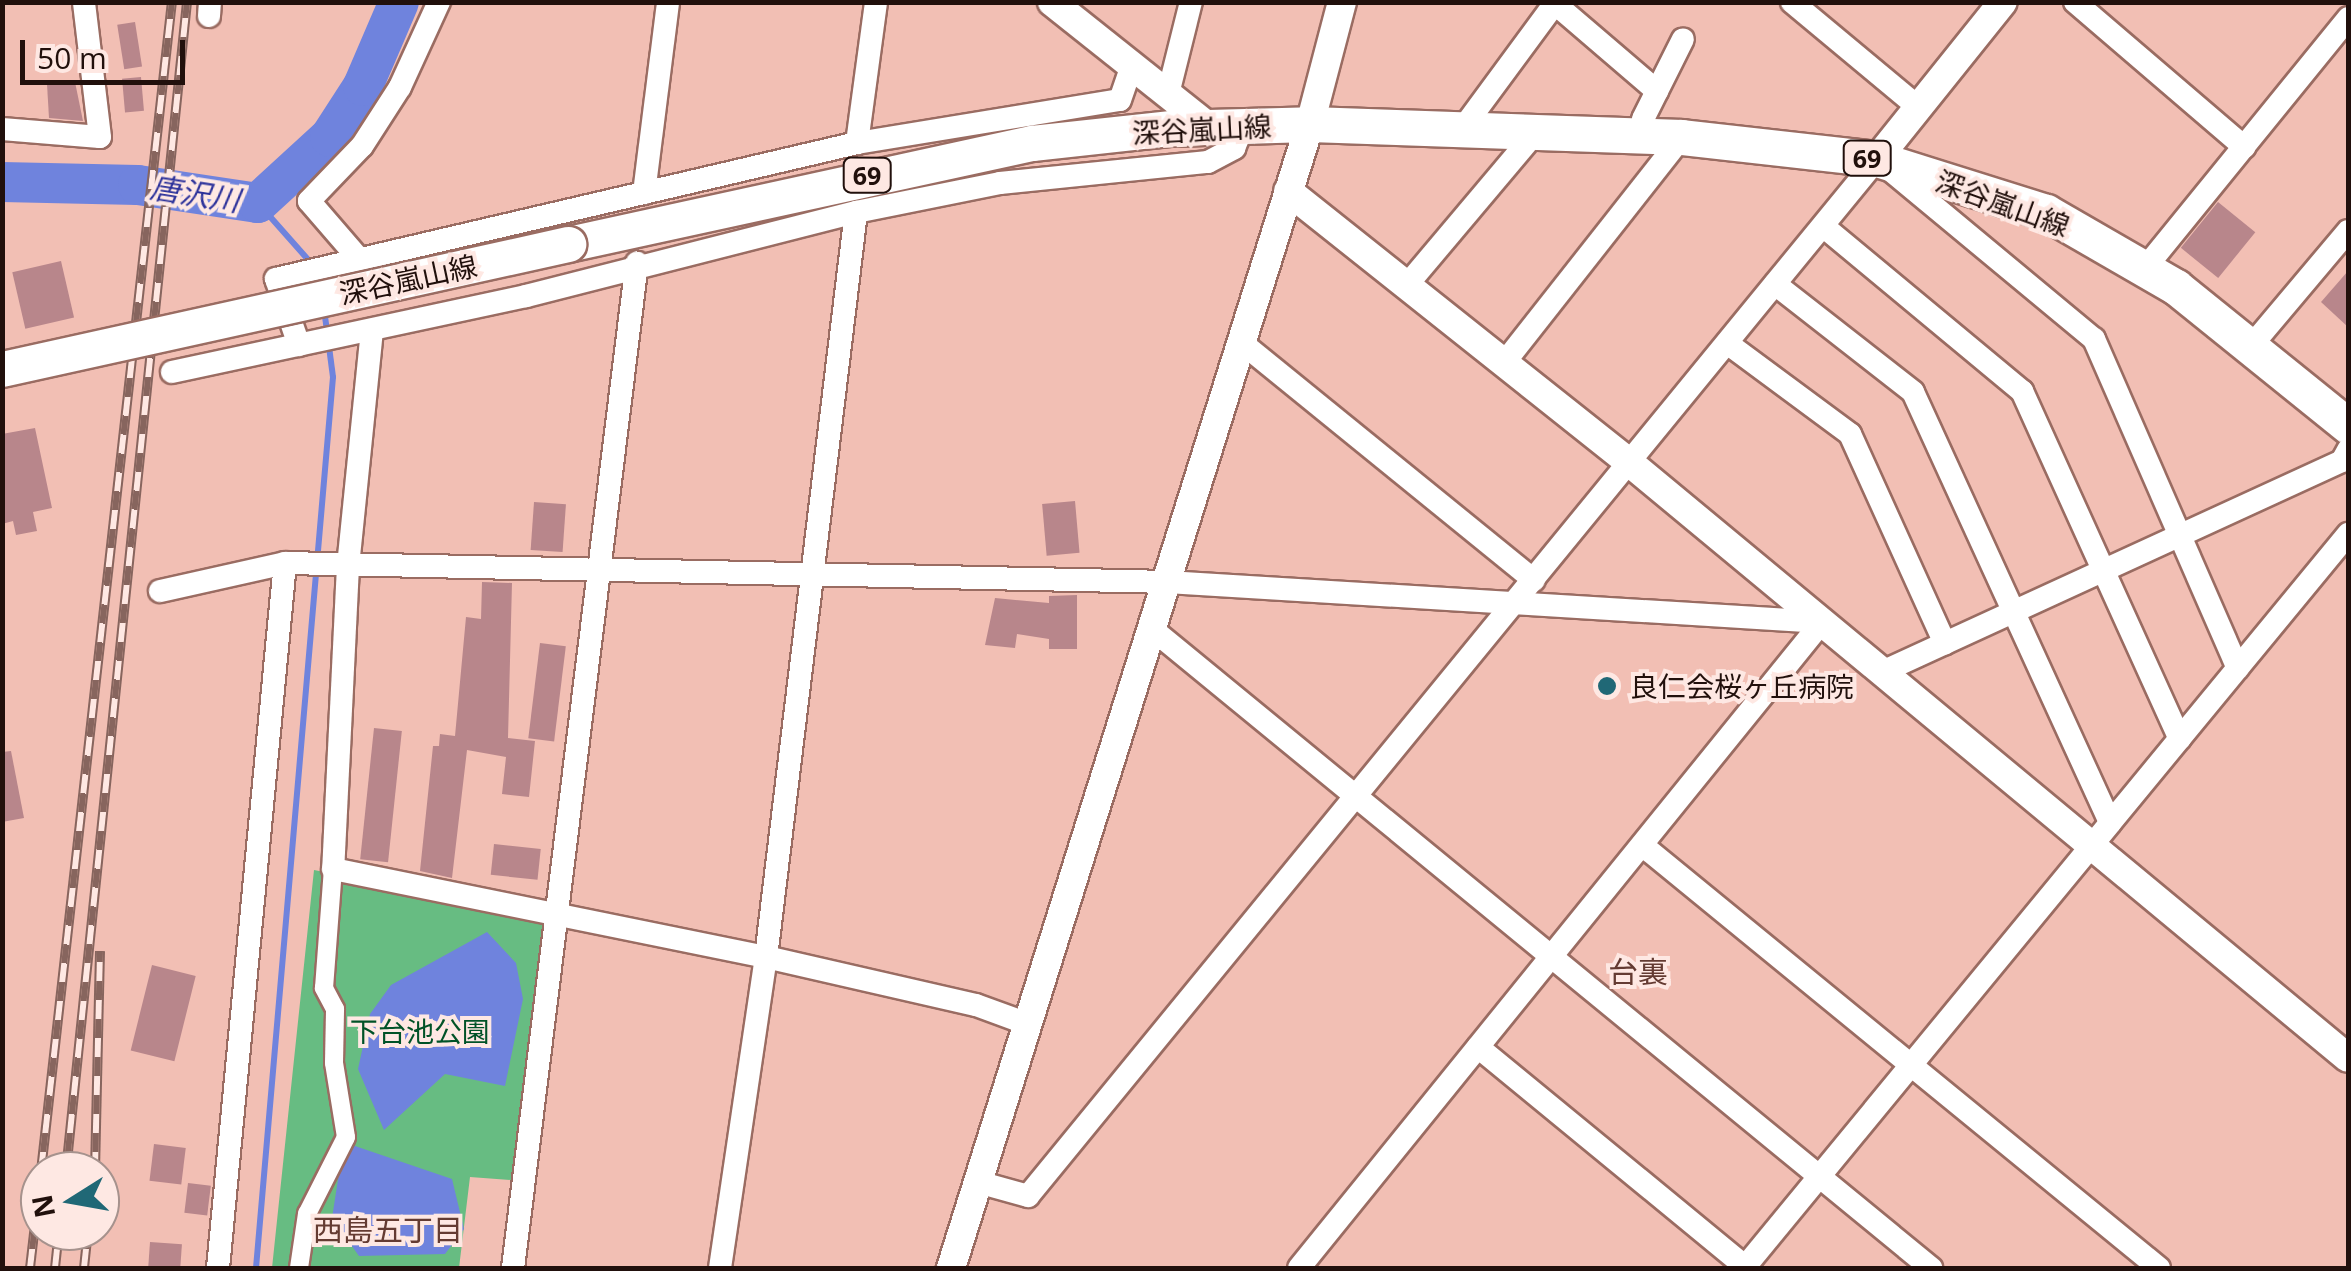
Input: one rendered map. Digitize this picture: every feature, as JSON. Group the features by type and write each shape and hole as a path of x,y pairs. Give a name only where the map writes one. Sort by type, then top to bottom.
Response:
{"main road":[{"name":"深谷嵐山線","path":"2,369 1032,143 1209,126 1310,124 1666,138 1877,159 2046,212 2146,267 2252,345 2348,426"}],"street":[{"path":"2,129 100,136 84,2"},
{"path":"360,260 310,201 362,146 390,102 439,2"},
{"path":"644,193 668,2"},
{"path":"857,143 876,2"},
{"path":"1052,2 1209,126"},
{"path":"1168,94 1191,2"},
{"path":"951,1268 1310,124 1342,2"},
{"path":"1792,2 1918,108"},
{"path":"978,1182 1028,1196 2003,2"},
{"path":"2075,2 2244,147"},
{"path":"2342,2 2348,8"},
{"path":"1463,128 1555,3 1657,91"},
{"path":"2146,267 2348,18"},
{"path":"1504,363 1666,138 1643,119 1683,39"},
{"path":"300,344 276,279 857,143 1120,100 1132,64"},
{"path":"172,372 526,296 637,263 856,212 1000,184 1208,162 1234,148 1244,126"},
{"path":"1407,285 1536,134"},
{"path":"1877,159 2094,340 2238,668"},
{"path":"1288,190 1630,463 1880,673 2101,834 2348,1058"},
{"path":"720,1268 766,957 809,574 856,212"},
{"path":"526,221 526,296"},
{"path":"1823,226 2022,391 2180,739"},
{"path":"2252,345 2348,231"},
{"path":"513,1268 637,263"},
{"path":"1775,284 1912,392 2013,610 2101,834"},
{"path":"298,1268 307,1214 346,1137 334,1063 335,1009 324,988 348,566 372,330"},
{"path":"1242,343 1534,580"},
{"path":"1727,343 1850,434 1945,642"},
{"path":"1880,673 2342,460 2348,450"},
{"path":"1478,1047 1745,1268 2348,534"},
{"path":"218,1268 288,563"},
{"path":"160,590 288,563 1167,582 1822,622"},
{"path":"1299,1268 1822,622"},
{"path":"1152,629 1931,1268"},
{"path":"1642,845 2159,1268"},
{"path":"333,870 766,957 976,1005 1028,1024"}],"green space":[{"name":"下台池公園","path":"314,870 559,918 524,1181 470,1177 459,1268 272,1268"}],"water":[{"path":"487,932 516,963 523,999 505,1086 445,1074 384,1130 358,1069 370,1014 391,985"},
{"path":"352,1145 452,1179 464,1229 445,1254 359,1256 332,1218 340,1167"}],"building":[{"path":"135,22 142,66 124,69 117,25"},
{"path":"141,77 144,111 125,113 122,79"},
{"path":"75,82 83,121 49,118 47,84"},
{"path":"2218,202 2255,232 2218,278 2181,248"},
{"path":"61,261 74,318 25,329 12,272"},
{"path":"2348,271 2348,327 2321,302"},
{"path":"35,428 52,508 33,512 37,531 16,535 13,521 2,524 2,434"},
{"path":"1075,501 1080,553 1047,556 1042,504"},
{"path":"534,502 566,504 563,552 531,550"},
{"path":"482,582 512,583 508,738 535,741 529,797 502,794 506,757 467,750 452,878 420,871 433,746 439,746 440,734 455,736 466,617 481,619"},
{"path":"1077,595 1077,649 1049,649 1049,639 1017,634 1015,648 985,645 995,598 1049,603 1049,596"},
{"path":"540,643 566,646 554,741 528,738"},
{"path":"374,728 402,731 388,862 360,859"},
{"path":"11,751 24,818 2,822 2,752"},
{"path":"494,844 541,849 538,880 491,875"},
{"path":"152,965 196,976 174,1061 131,1050"},
{"path":"154,1144 186,1148 181,1185 149,1181"},
{"path":"188,1183 211,1186 207,1216 184,1213"},
{"path":"150,1242 182,1244 180,1268 148,1268"}],"waterway":[{"name":"唐沢川","path":"2,182 138,185 258,203 330,137 363,86 399,2"},
{"path":"258,203 312,264"},
{"path":"256,1268 333,377 324,309"}],"railway":[{"path":"43,1151 172,2"},
{"path":"68,1151 187,2"},
{"path":"95,1151 100,951"},
{"path":"30,1268 32,1251"},
{"path":"55,1268 57,1251"},
{"path":"84,1268 86,1251"}],"place":[{"name":"良仁会桜ヶ丘病院","path":"1607,686"}],"district":[{"name":"台裏","path":"1638,972"},
{"name":"西島五丁目","path":"388,1230"}]}
